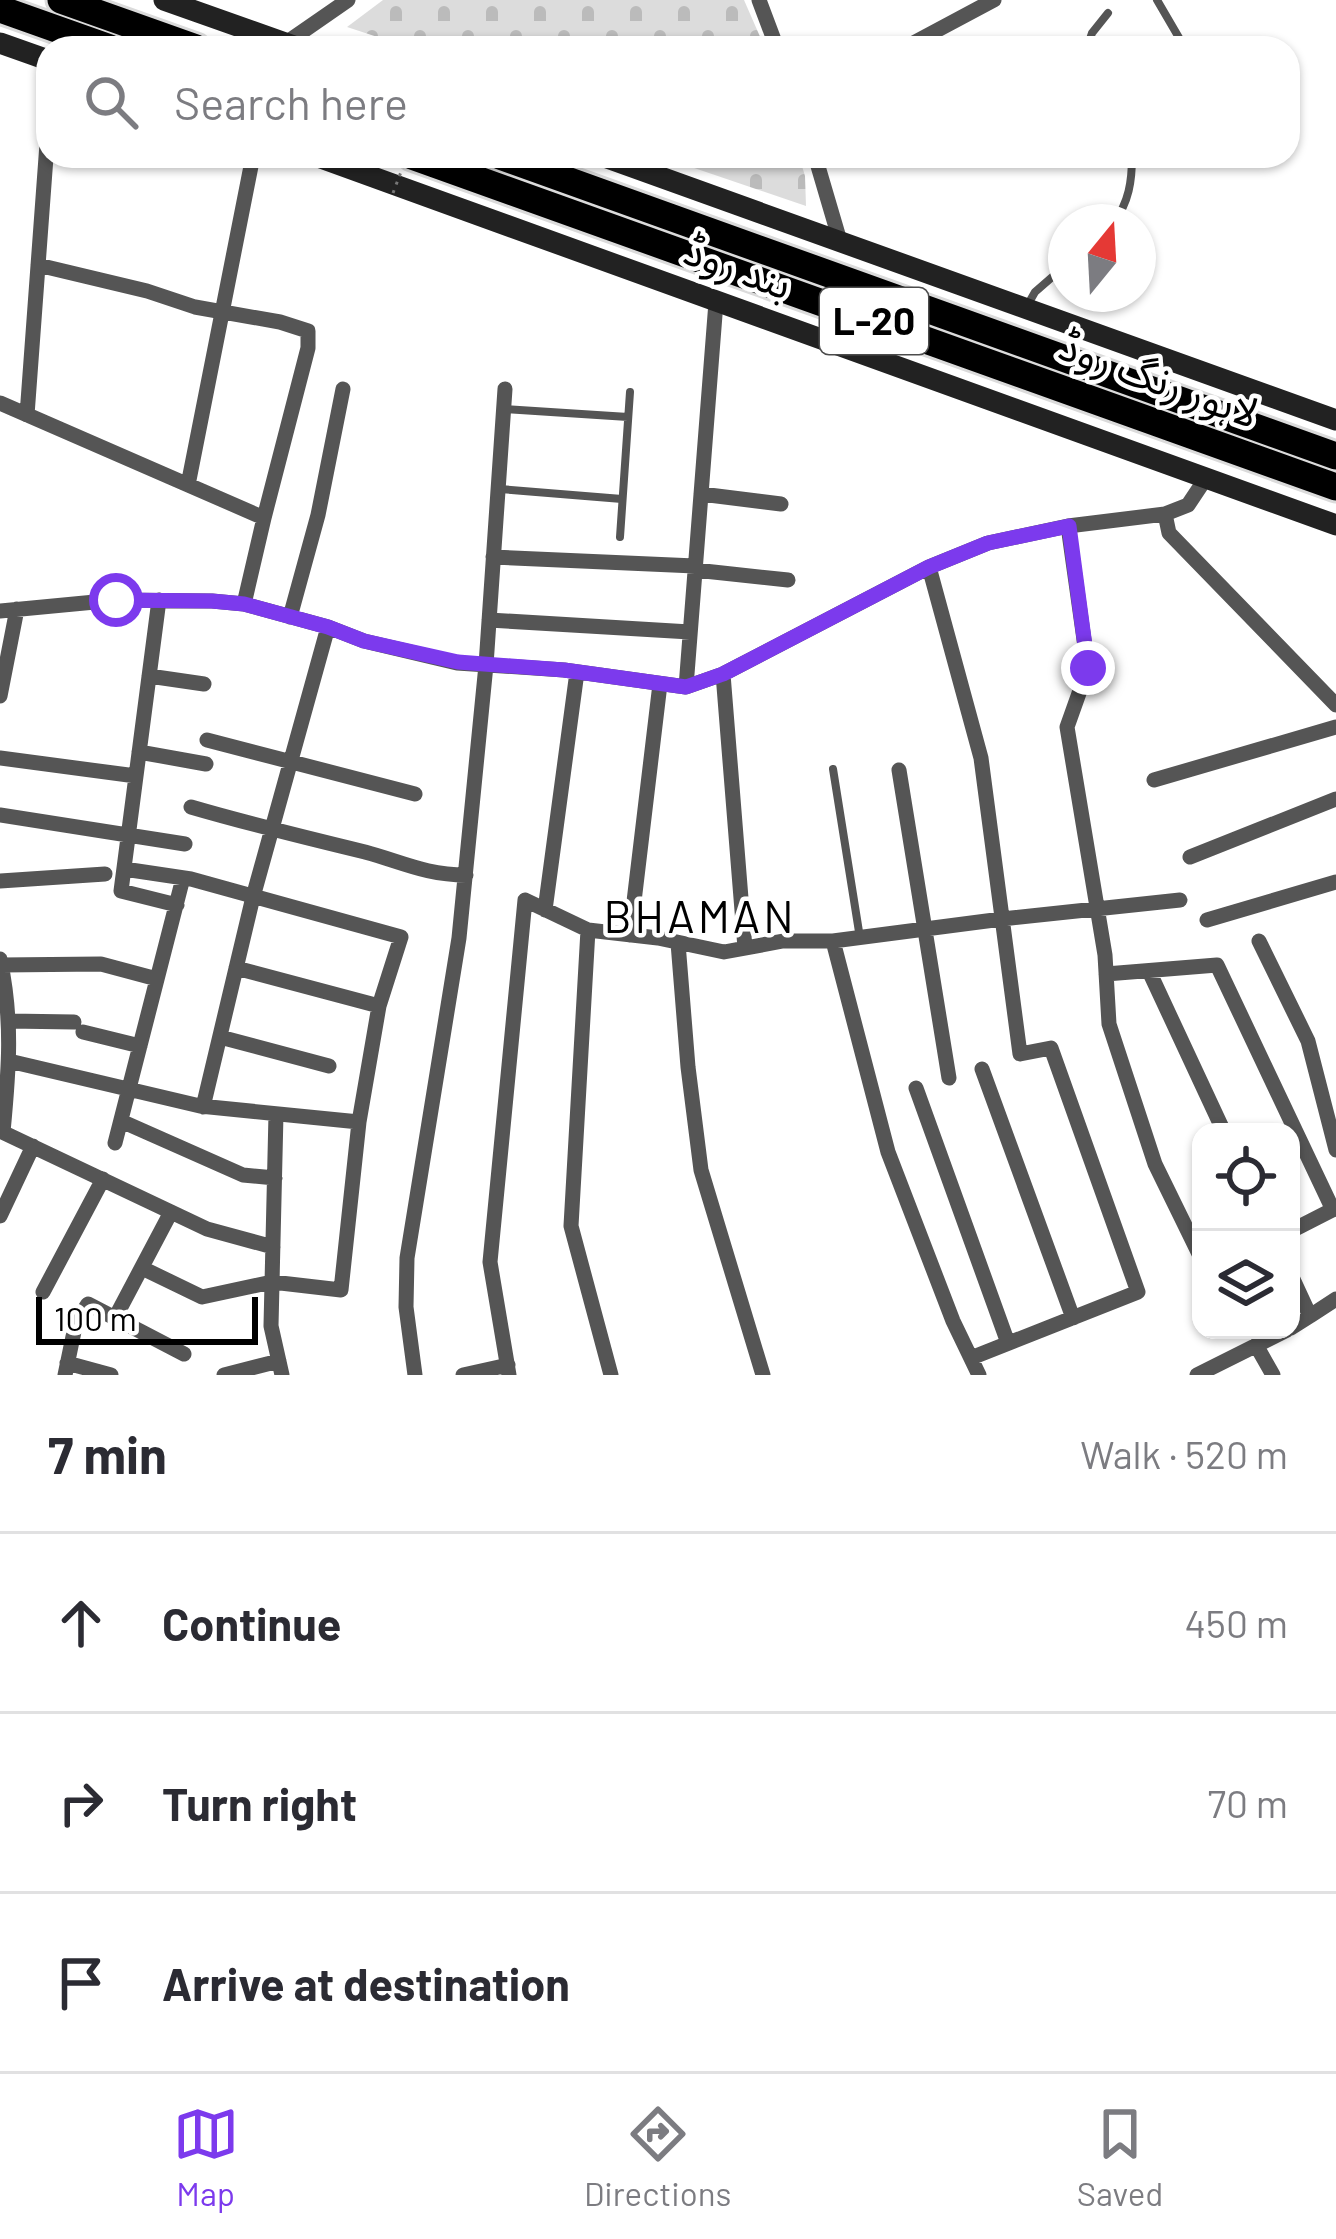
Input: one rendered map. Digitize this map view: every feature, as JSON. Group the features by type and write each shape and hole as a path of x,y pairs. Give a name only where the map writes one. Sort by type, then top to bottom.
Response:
{"highway":[{"path":"61,0 162,36"},
{"path":"0,9 76,36"},
{"name":"لاہور رنگ روڈ","path":"444,168 1336,487"},
{"name":"لاہور رنگ روڈ","path":"533,168 1336,456"}],"main road":[{"path":"164,0 264,36"},
{"path":"0,43 36,56"},
{"name":"بند روڈ","path":"349,168 1336,525"},
{"name":"بند روڈ","path":"636,168 1336,420"}],"street":[{"path":"304,36 348,0"},
{"path":"759,0 772,36"},
{"path":"926,36 994,0"},
{"path":"27,415 45,168"},
{"path":"188,485 251,168"},
{"path":"819,168 840,241"},
{"path":"38,266 308,331 308,348 244,604"},
{"path":"686,687 716,302"},
{"path":"290,617 318,515 343,389"},
{"path":"415,1375 406,1307 407,1258 460,938 505,389"},
{"path":"0,403 265,518"},
{"path":"0,696 9,610 116,600 244,604 364,641 458,662 686,687 723,674 929,567 988,543 1069,526 1165,514 1188,506 1206,478"},
{"path":"701,494 781,504"},
{"path":"1165,514 1169,533 1336,705"},
{"path":"1069,526 1088,668 1067,727 1097,909 1109,1024 1155,1164 1192,1240"},
{"path":"494,557 695,568 788,580"},
{"path":"929,567 981,758 1020,1054 1051,1048 1138,1292 970,1358"},
{"path":"159,600 121,891 177,905"},
{"path":"489,620 690,632"},
{"path":"203,1107 253,897 328,627"},
{"path":"545,910 577,672"},
{"path":"723,674 745,948"},
{"path":"149,676 204,683"},
{"path":"630,935 660,683"},
{"path":"1154,780 1336,727"},
{"path":"207,740 415,794"},
{"path":"139,752 206,764"},
{"path":"0,758 136,776"},
{"path":"898,770 949,1078"},
{"path":"1190,857 1336,799"},
{"path":"191,807 439,875 466,875"},
{"path":"0,815 184,844"},
{"path":"124,869 183,878 401,937 379,1006 359,1122 341,1290 272,1282 202,1297 142,1268"},
{"path":"0,881 105,874"},
{"path":"115,1143 183,878"},
{"path":"1207,920 1336,882"},
{"path":"463,1375 508,1370 490,1262 525,900 588,930 724,952 783,941 833,941 1180,901"},
{"path":"588,930 571,1226 611,1375"},
{"path":"1259,940 1308,1041 1336,1150"},
{"path":"833,941 888,1152 953,1321 979,1375"},
{"path":"678,943 701,1170 764,1375"},
{"path":"158,979 101,964 1,962 6,1013 1,1131 207,1229 273,1246"},
{"path":"1106,974 1216,965 1334,1209 1300,1226"},
{"path":"236,968 379,1006"},
{"path":"1149,971 1220,1123"},
{"path":"6,1013 78,1027 140,1046"},
{"path":"220,1037 329,1066"},
{"path":"982,1069 1073,1318"},
{"path":"6,1070 130,1088 203,1107 359,1122"},
{"path":"916,1088 1008,1343"},
{"path":"224,1375 280,1368 271,1326 276,1114"},
{"path":"121,1121 243,1174 275,1178"},
{"path":"0,1216 33,1147"},
{"path":"43,1292 103,1179"},
{"path":"115,1318 171,1212"},
{"path":"1300,1294 1310,1316"},
{"path":"1300,1322 1336,1299"},
{"path":"111,1375 66,1369 76,1322 88,1304 184,1354"},
{"path":"1245,1339 1274,1375"},
{"path":"1197,1375 1268,1339"}],"lane":[{"path":"1157,0 1178,36"},
{"path":"1091,36 1108,13"},
{"path":"1125,204 1131,168"},
{"path":"1027,308 1048,281"},
{"path":"620,537 629,392"},
{"path":"504,409 628,417"},
{"path":"498,489 622,499"},
{"path":"833,769 860,938"}],"path":[{"path":"393,193 404,168"}],"green space":[{"path":"383,0 744,0 760,36 374,36 347,27"},
{"path":"694,168 803,168 806,206"}],"district":[{"name":"BHAMAN","path":"700,917"}],"route":[{"path":"116,600 244,604 364,641 458,662 564,670 686,687 723,674 929,567 988,543 1069,526 1088,668"}]}
